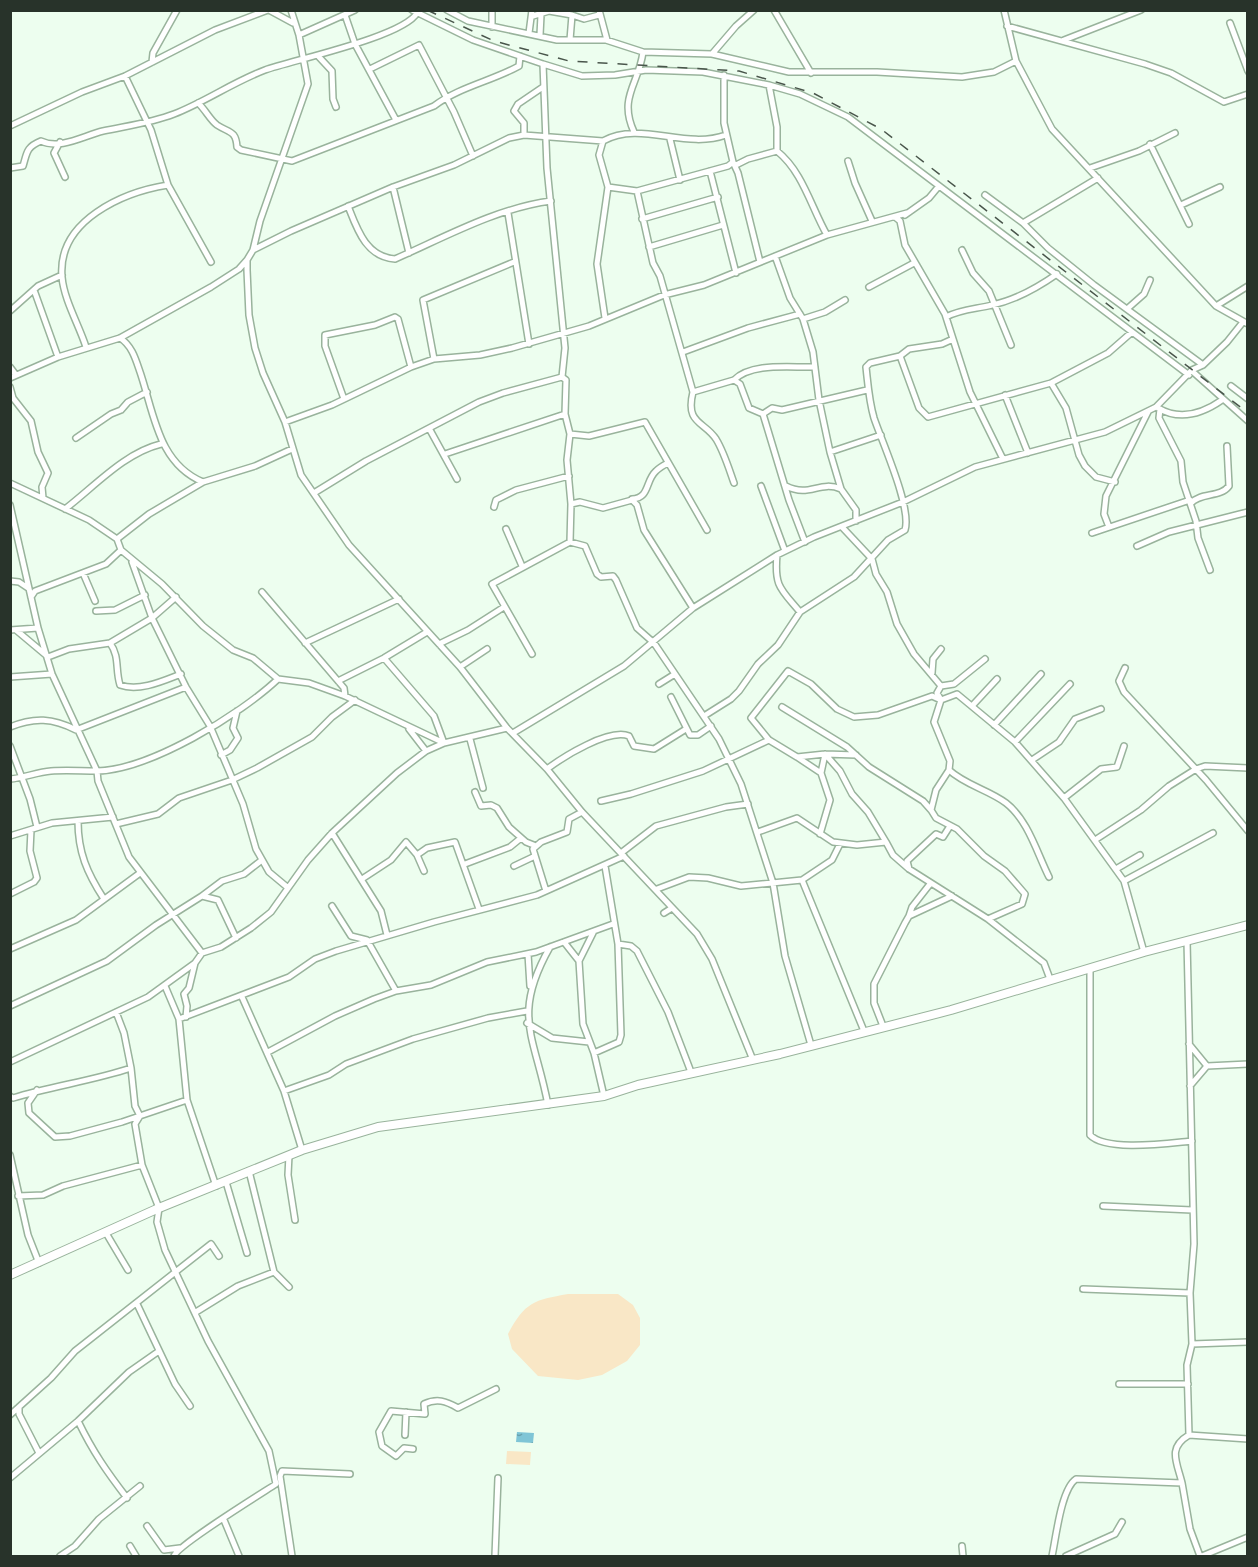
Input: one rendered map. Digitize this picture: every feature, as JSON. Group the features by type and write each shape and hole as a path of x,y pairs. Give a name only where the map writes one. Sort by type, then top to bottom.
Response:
{"street":[{"path":"152,62 153,53 177,10"},
{"path":"238,20 243,10"},
{"path":"10,126 81,92 125,76 238,20 269,10 293,23"},
{"path":"10,367 14,377 58,357 120,338 211,287 238,269 247,260 253,250 260,220 308,84 299,35 293,23 291,10"},
{"path":"299,35 355,10"},
{"path":"447,10 468,21 557,40 607,40 643,52 712,54 789,72 877,72 962,77 994,72 1016,61"},
{"path":"492,10 492,27"},
{"path":"712,54 736,26 754,10"},
{"path":"774,10 811,73"},
{"path":"513,733 624,666 693,608 777,555 903,502 975,467 1105,432 1158,408 1190,373 1203,365 1245,323 1216,306 1052,129 1016,61 1004,10"},
{"path":"1064,40 1141,10"},
{"path":"529,33 533,13 541,15 549,11 584,19 599,13 607,40"},
{"path":"10,168 22,166 23,156 30,145 41,141 50,145 148,122 198,103 219,89 252,75 304,59 319,57 406,23 415,12 473,40 582,76 636,73 646,70 724,75 800,94 848,117 1132,332 1144,338 1248,421"},
{"path":"345,15 355,44 396,120"},
{"path":"540,35 541,15"},
{"path":"570,40 572,15"},
{"path":"1230,23 1248,71"},
{"path":"1007,26 1064,40 1171,73 1224,102 1248,94"},
{"path":"370,69 419,45 446,97 472,156"},
{"path":"634,132 627,113 628,94 641,64 643,52"},
{"path":"198,103 210,113 215,124 233,131 237,137 237,147 241,150 292,161 434,106 446,97 482,84 519,66 520,56"},
{"path":"319,57 332,71 333,99 336,107"},
{"path":"543,64 551,201 565,348 562,377"},
{"path":"724,75 726,135 760,262"},
{"path":"125,76 148,122 168,185 211,262"},
{"path":"769,85 777,127 777,151 789,162 802,183 827,235"},
{"path":"524,135 524,123 514,111 518,104 543,87"},
{"path":"253,250 348,206 472,156 509,138 524,135 603,141 612,136 634,132 670,139 702,141 726,135"},
{"path":"1090,168 1139,151 1175,133"},
{"path":"670,139 680,180"},
{"path":"603,141 599,155 608,187 597,264 605,318"},
{"path":"60,142 54,153 65,177"},
{"path":"1150,144 1189,224"},
{"path":"608,187 637,191 777,151"},
{"path":"848,161 872,221"},
{"path":"710,171 736,273"},
{"path":"1023,223 1098,178"},
{"path":"86,347 62,276 66,252 85,220 134,193 168,185"},
{"path":"285,422 434,359 480,355 529,344 664,295 704,285 827,235 872,221 898,219 929,198 939,186"},
{"path":"393,187 409,253"},
{"path":"1181,205 1220,187"},
{"path":"637,191 649,247 683,352 693,392 691,401 695,419 716,439 734,483"},
{"path":"985,195 1023,223 1048,248 1203,365"},
{"path":"642,219 717,197"},
{"path":"348,206 359,234 370,248 387,259 395,259 461,229 531,204 551,201"},
{"path":"508,213 529,344"},
{"path":"898,219 905,245 946,317 976,405 1003,459"},
{"path":"649,247 723,225"},
{"path":"962,250 973,273 989,291 1011,345"},
{"path":"776,256 790,298 802,316 815,367 830,452 841,489 856,510 868,516"},
{"path":"247,260 249,315 255,348 263,373 285,422 301,475 349,545 460,667 507,728 547,769 582,812 697,934 712,959 753,1060"},
{"path":"434,359 423,300 514,261"},
{"path":"869,288 914,263"},
{"path":"946,317 955,312 994,305 1026,294 1057,274"},
{"path":"10,311 34,290 62,276"},
{"path":"1127,309 1144,294 1150,280"},
{"path":"1216,306 1248,286"},
{"path":"34,290 58,357"},
{"path":"683,352 748,328 825,312 845,300"},
{"path":"344,399 326,346 326,335 375,325 395,317 411,367"},
{"path":"900,356 921,412 928,417 1051,383 1108,353 1132,332"},
{"path":"120,338 129,346 135,357 161,444 183,471 203,482"},
{"path":"704,716 731,699 739,691 758,664 778,645 800,612 854,577 888,540 905,530 907,520 903,502 867,390 866,366 900,356 909,349 942,344 952,339"},
{"path":"693,392 734,380 764,367 815,367"},
{"path":"562,377 566,380 566,414 570,434 567,460 571,504 570,542"},
{"path":"314,493 366,461 503,393 562,377"},
{"path":"734,380 740,384 749,408 763,414 805,542"},
{"path":"1051,383 1066,408 1077,441 1079,455 1090,473 1115,482"},
{"path":"1231,386 1248,399"},
{"path":"10,387 13,398 31,421 31,431 38,452 48,472 42,487 43,498"},
{"path":"763,414 772,408 782,410 867,390"},
{"path":"76,438 111,414 121,410 128,402 147,392"},
{"path":"1005,395 1028,453"},
{"path":"1158,408 1173,414 1196,414 1205,412 1222,400"},
{"path":"1158,408 1159,418 1181,461 1183,482 1191,501 1198,538 1210,570"},
{"path":"1109,527 1104,514 1106,496 1115,482 1148,411"},
{"path":"445,454 566,414"},
{"path":"570,434 589,436 645,422 707,530"},
{"path":"430,430 457,479"},
{"path":"830,452 881,435"},
{"path":"64,509 116,468 147,449 161,444"},
{"path":"1092,533 1196,498 1226,491 1229,486 1227,446"},
{"path":"117,539 149,514 203,482 255,466 292,449"},
{"path":"571,504 580,502 603,508 638,499 646,493 655,471 668,463"},
{"path":"494,507 496,500 516,490 569,476"},
{"path":"10,483 89,520 117,539 121,550 131,561 176,597 203,626 232,650 253,658 278,679 309,683 345,696 444,743"},
{"path":"761,486 785,551"},
{"path":"786,486 800,492 827,486 841,489"},
{"path":"627,500 632,500 637,505 644,530 693,608"},
{"path":"10,505 27,588 52,675 76,730 98,771 98,781 129,857 202,953"},
{"path":"856,510 856,521"},
{"path":"1137,546 1169,532 1248,512"},
{"path":"842,527 872,559 876,574 887,592 897,624 922,664 941,686"},
{"path":"506,529 522,566"},
{"path":"532,654 492,584 570,542 585,546 597,574 601,577 613,576 621,587 637,628 654,643 711,726 729,759 758,832 773,883 785,956 811,1045"},
{"path":"31,597 35,591 106,564 121,550"},
{"path":"777,555 775,573 780,591 800,612"},
{"path":"131,561 152,618 186,687 210,726 232,780 255,849 269,872 287,887"},
{"path":"83,573 95,601"},
{"path":"10,581 19,582 35,591"},
{"path":"262,592 344,688 345,696"},
{"path":"96,611 115,610 145,595"},
{"path":"48,657 69,649 110,643 152,618 176,597"},
{"path":"305,643 399,599"},
{"path":"439,644 468,630 504,607"},
{"path":"13,630 38,628"},
{"path":"13,630 48,657"},
{"path":"338,681 384,658 427,632"},
{"path":"110,643 118,657 116,675 120,685 126,688 151,685 181,674"},
{"path":"460,667 487,649"},
{"path":"922,664 933,659 941,649"},
{"path":"384,658 429,708 444,743"},
{"path":"941,686 954,684 985,658"},
{"path":"932,673 933,659"},
{"path":"1125,668 1119,681 1124,692 1196,769 1248,831"},
{"path":"821,773 769,740 751,718 788,670 811,684 837,709 854,717 878,715 932,696 941,700 957,694 1015,742 1064,798 1095,840 1124,881 1144,952"},
{"path":"659,684 675,674"},
{"path":"994,725 1041,674"},
{"path":"10,677 52,675"},
{"path":"10,779 48,771 98,771 159,755 237,710 278,679"},
{"path":"972,706 997,679"},
{"path":"1015,742 1070,684"},
{"path":"931,810 936,790 949,770 950,761 934,722 941,700 937,693 941,686"},
{"path":"10,727 29,719 60,722 76,730 186,687"},
{"path":"671,697 690,735 695,736 711,726"},
{"path":"116,824 158,814 179,798 232,780 312,737 332,717 355,700"},
{"path":"782,707 923,801 936,818 957,829 984,856 1005,871 1025,894 1022,904 988,919"},
{"path":"1032,760 1059,742 1075,719 1101,709"},
{"path":"221,755 230,750 238,738 233,728 237,710"},
{"path":"404,725 419,739 426,751"},
{"path":"10,1062 148,998 195,963 202,953 236,938 271,912 287,887 332,833 397,773 426,751 444,743 507,728"},
{"path":"547,769 596,740 623,734 629,736 634,746 654,749 686,729"},
{"path":"470,738 483,788"},
{"path":"601,801 685,777 769,740"},
{"path":"10,746 22,778 34,829 30,851 38,878 10,894"},
{"path":"1064,798 1101,769 1118,767 1124,746"},
{"path":"797,757 825,754 856,755"},
{"path":"820,834 830,800 821,773 825,754"},
{"path":"825,754 840,771 852,794 868,812 893,855 930,884 988,919 1044,963 1050,979"},
{"path":"1095,840 1141,810 1169,786 1196,769 1205,766 1248,768"},
{"path":"949,770 956,777 1005,802 1012,808 1024,825 1049,877"},
{"path":"475,792 481,806 491,805 496,808 500,816 521,838 536,846"},
{"path":"179,1019 242,997 289,977 315,959 367,940 546,891 605,866 656,826 726,807 748,804"},
{"path":"536,846 566,833 569,819 582,812"},
{"path":"10,836 78,821 113,818"},
{"path":"758,832 797,818 840,844 886,842"},
{"path":"78,821 78,841 84,865 104,899"},
{"path":"909,869 907,861 936,834 943,837 950,826"},
{"path":"332,833 381,911 387,935"},
{"path":"1124,881 1213,833"},
{"path":"465,864 510,847 521,838"},
{"path":"362,879 391,860 406,842 417,855 424,871"},
{"path":"417,855 427,848 454,842 465,864 479,909"},
{"path":"657,890 689,877 708,878 734,886 802,880 832,860 840,844"},
{"path":"536,846 533,857 546,891"},
{"path":"1116,869 1140,855"},
{"path":"514,866 533,857"},
{"path":"10,1006 107,961 171,915 216,886 244,874 262,860"},
{"path":"594,1053 619,1042 621,1035 618,944 605,866"},
{"path":"10,949 76,920 140,873"},
{"path":"802,880 864,1031"},
{"path":"883,1026 874,1003 874,984 912,907 930,884"},
{"path":"216,886 218,900 236,938"},
{"path":"202,896 218,900"},
{"path":"909,916 952,896"},
{"path":"332,906 351,936 367,940 396,991"},
{"path":"664,913 672,908"},
{"path":"268,1052 335,1016 396,991 430,985 487,962 528,954 593,933 613,924"},
{"path":"10,1275 159,1208 249,1171 302,1150 378,1127 604,1096 692,1072 753,1060 951,1010 1144,952 1248,925"},
{"path":"593,933 579,961 582,993 580,1007 604,1096"},
{"path":"1187,941 1194,1244 1190,1293 1192,1344 1187,1365 1189,1435"},
{"path":"564,942 579,961"},
{"path":"618,944 631,946 637,951 668,1012 692,1072"},
{"path":"531,987 550,947"},
{"path":"528,954 531,987 527,1023 548,1105"},
{"path":"186,1017 184,994 189,988 195,963"},
{"path":"1090,968 1090,1135 1094,1139 1116,1144 1192,1142"},
{"path":"165,987 179,1019 187,1100 216,1186"},
{"path":"242,997 284,1091 302,1150"},
{"path":"284,1091 329,1075 346,1064 413,1039 488,1018 527,1011"},
{"path":"116,1012 124,1033 135,1106 140,1116"},
{"path":"527,1023 552,1038 589,1042"},
{"path":"1189,1044 1207,1066"},
{"path":"1190,1087 1207,1066 1248,1064"},
{"path":"11,1098 131,1068"},
{"path":"37,1090 28,1103 29,1113 55,1137 70,1136 187,1100"},
{"path":"140,1116 135,1124 142,1166 159,1208 160,1234 165,1250 177,1271 208,1341 269,1451 276,1484 224,1520 200,1533 173,1556"},
{"path":"10,1155 13,1186 39,1263"},
{"path":"289,1155 288,1175 295,1221"},
{"path":"19,1199 26,1196 43,1195 63,1186 142,1166"},
{"path":"249,1171 274,1272 289,1287"},
{"path":"226,1182 247,1253"},
{"path":"1103,1206 1192,1210"},
{"path":"106,1233 128,1270"},
{"path":"10,1415 51,1378 75,1351 211,1244 219,1256"},
{"path":"196,1312 238,1286 274,1272"},
{"path":"1083,1290 1190,1293"},
{"path":"137,1304 175,1384 190,1406"},
{"path":"1192,1344 1248,1342"},
{"path":"10,1478 78,1421 129,1372 159,1351"},
{"path":"1119,1384 1188,1384"},
{"path":"413,1449 404,1449 396,1456 384,1451 380,1440 382,1424 391,1411 425,1413 424,1404 433,1400 448,1402 458,1408 496,1389"},
{"path":"19,1407 19,1414 39,1453"},
{"path":"405,1435 406,1413"},
{"path":"78,1421 104,1470 112,1476 127,1498"},
{"path":"1248,1439 1189,1435 1176,1444 1175,1451 1191,1529 1201,1557 1248,1537"},
{"path":"292,1557 280,1476 282,1471 350,1474"},
{"path":"495,1557 498,1478"},
{"path":"1052,1557 1063,1503 1069,1486 1076,1479 1182,1483"},
{"path":"60,1557 75,1546 99,1519 140,1486"},
{"path":"224,1520 239,1557"},
{"path":"1066,1557 1115,1534 1122,1522"},
{"path":"147,1526 164,1550 180,1548"},
{"path":"130,1546 135,1557"},
{"path":"962,1546 963,1557"}],"shaded area":[{"path":"568,1294 618,1294 633,1305 640,1318 640,1345 627,1361 602,1375 578,1380 538,1376 512,1349 508,1334 525,1309 547,1298"},
{"path":"507,1451 531,1452 530,1465 506,1464"}],"water":[{"path":"517,1432 534,1433 533,1443 516,1442"}],"railway":[{"path":"427,10 494,41 569,61 739,71 813,93 881,129 1248,413"}]}
